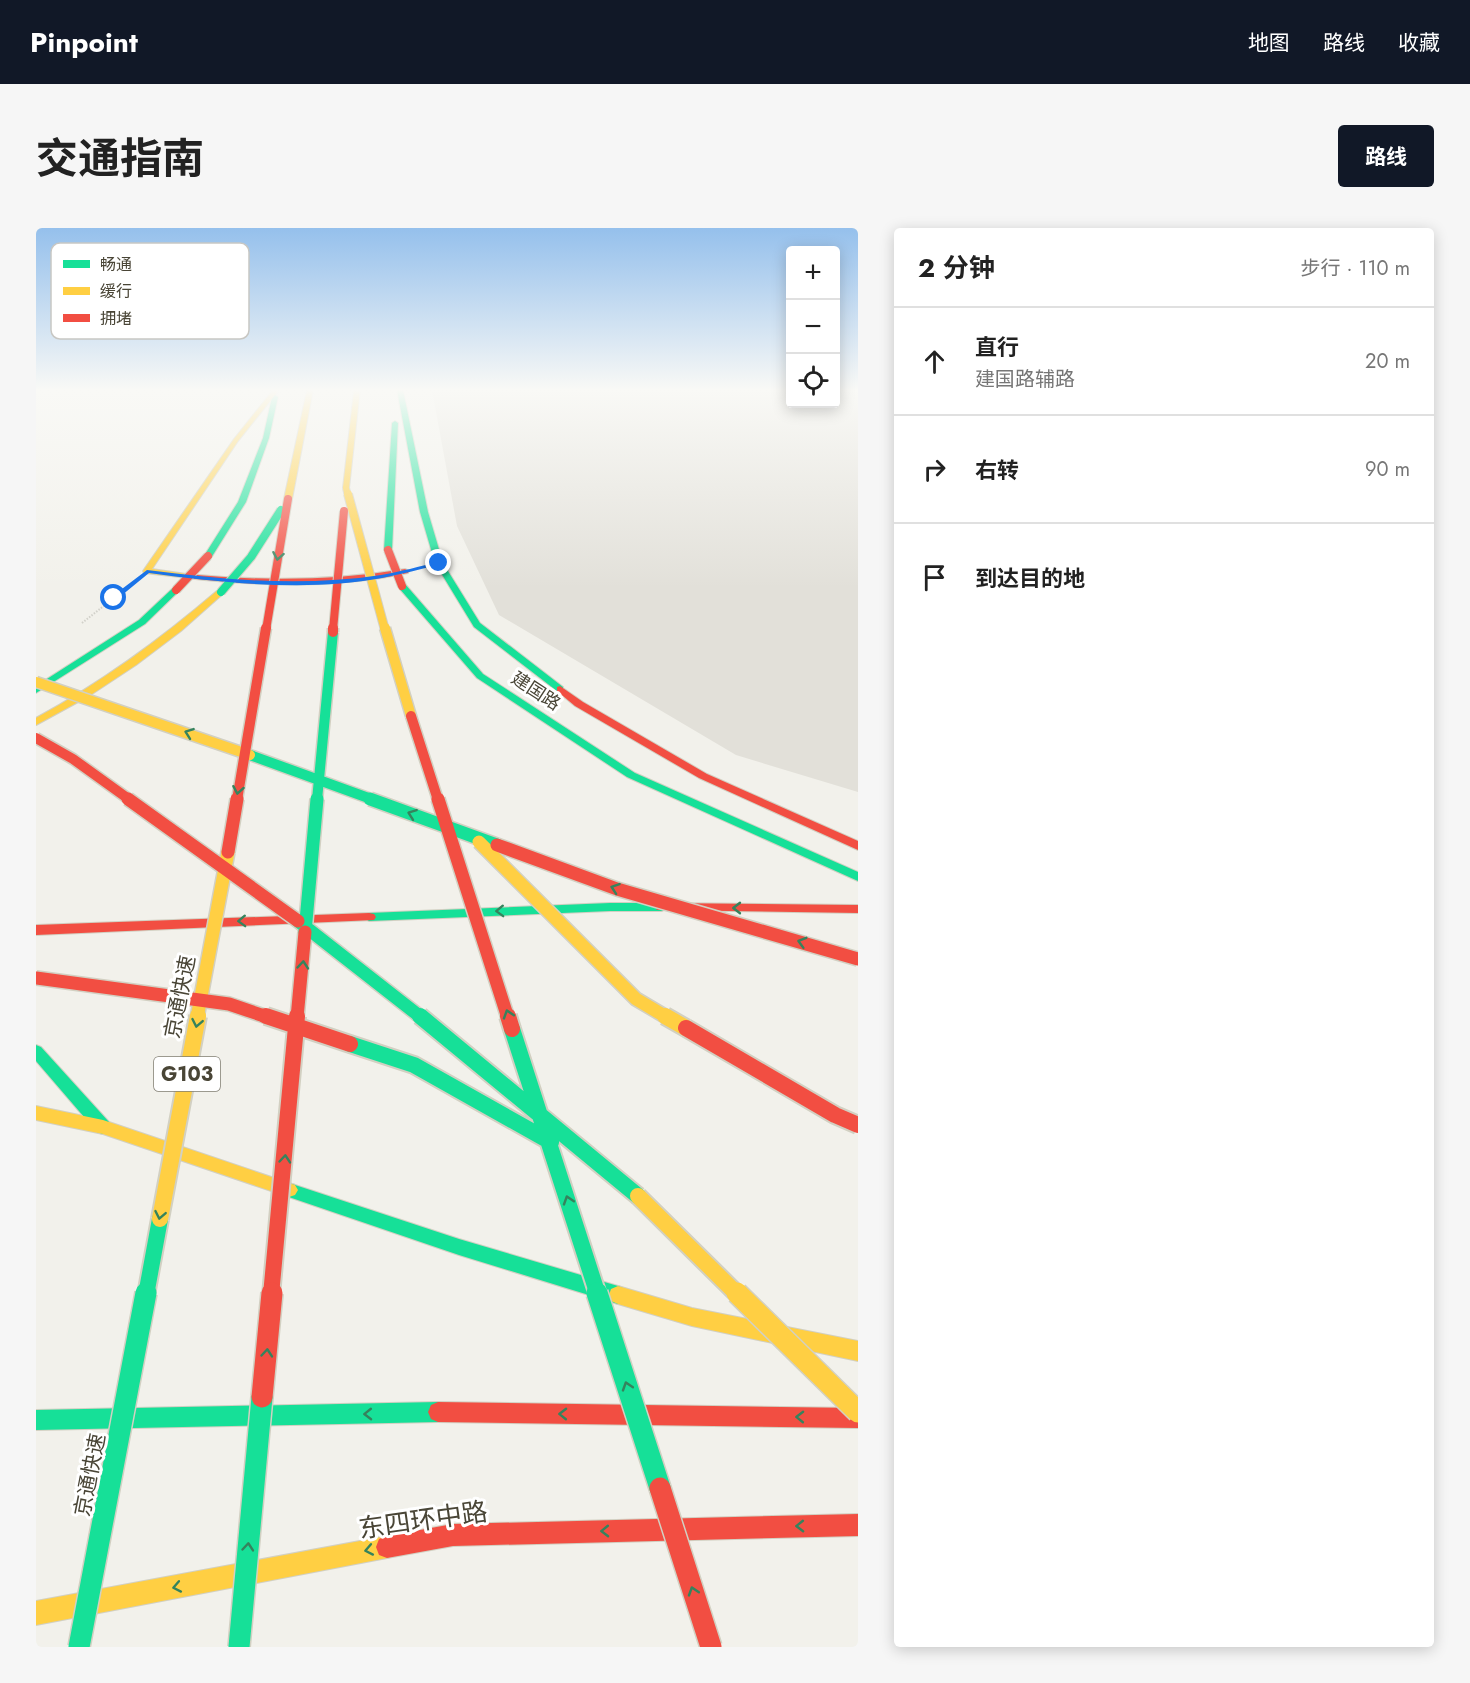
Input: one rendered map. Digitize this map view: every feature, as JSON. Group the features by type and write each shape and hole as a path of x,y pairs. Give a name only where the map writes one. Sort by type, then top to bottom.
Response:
{"main road":[{"path":"225,456 147,571 215,580 303,583 381,577 427,566"},
{"path":"36,690 142,622 176,590 208,556 242,502 259,456"},
{"name":"京通快速","path":"79,1647 207,972 297,456"},
{"path":"239,1647 350,456"},
{"name":"建国路","path":"394,456 388,550 402,586 480,676 631,775 858,878"},
{"path":"412,456 424,512 427,566 477,625 579,704 703,776 858,846"},
{"path":"346,488 372,586 416,728 711,1647"},
{"path":"36,722 75,703 186,624 221,592 251,557 288,499"},
{"path":"36,682 172,727 617,889 858,959"},
{"path":"416,728 449,787"},
{"path":"36,738 73,759 328,942 455,1042 626,1184 858,1412"},
{"path":"466,817 482,847 636,999 835,1115 858,1125"},
{"path":"36,930 610,907 858,909"},
{"path":"36,978 229,1004 414,1065 626,1184"},
{"path":"36,1051 103,1127"},
{"path":"36,1113 103,1127 459,1247 692,1317 858,1351"},
{"path":"36,1420 447,1412 858,1418"},
{"name":"东四环中路","path":"36,1613 453,1534 858,1525"}],"path":[{"path":"80,626 147,571"}],"shaded area":[{"path":"444,456 858,456 858,792 736,755 499,615 457,526"}],"traffic: fast":[{"path":"208,556 242,502 259,456"},
{"path":"388,550 393,456"},
{"path":"413,456 424,512 439,563 477,625 560,689"},
{"path":"221,592 251,557 281,510"},
{"path":"402,586 480,676 631,775 858,877"},
{"path":"36,690 142,622 176,590"},
{"path":"305,932 333,632"},
{"path":"250,755 497,845"},
{"path":"369,917 662,907"},
{"path":"298,921 455,1043 638,1196"},
{"path":"512,1029 660,1488"},
{"path":"350,1044 414,1065 551,1142"},
{"path":"36,1051 103,1127"},
{"path":"289,1190 459,1247 618,1295"},
{"path":"79,1647 160,1219"},
{"path":"239,1647 262,1397"},
{"path":"36,1420 438,1412"}],"traffic: slow":[{"path":"186,576 147,571 225,456"},
{"path":"288,499 297,456"},
{"path":"346,488 350,456"},
{"path":"346,488 372,586 411,716"},
{"path":"36,722 86,694 133,663 221,592"},
{"path":"36,682 250,755"},
{"path":"479,842 636,999 686,1028"},
{"path":"160,1219 228,852"},
{"path":"36,1113 103,1127 289,1190"},
{"path":"638,1196 858,1412"},
{"path":"618,1295 692,1317 858,1351"},
{"path":"36,1613 387,1547"}],"traffic: jam":[{"path":"228,852 288,499"},
{"path":"333,632 344,511"},
{"path":"388,550 402,586"},
{"path":"176,590 208,556"},
{"path":"186,576 241,581 296,582 350,579 405,571"},
{"path":"560,689 579,704 703,776 858,846"},
{"path":"411,716 512,1029"},
{"path":"36,738 73,759 298,921"},
{"path":"497,845 617,889 858,959"},
{"path":"662,907 858,909"},
{"path":"36,930 369,917"},
{"path":"262,1397 305,932"},
{"path":"36,978 229,1004 350,1044"},
{"path":"686,1028 835,1115 858,1125"},
{"path":"438,1412 858,1418"},
{"path":"660,1488 711,1647"},
{"path":"387,1547 453,1535 858,1525"}],"route":[{"path":"114,598 147,571 215,580 303,583 381,577 439,563"}]}
